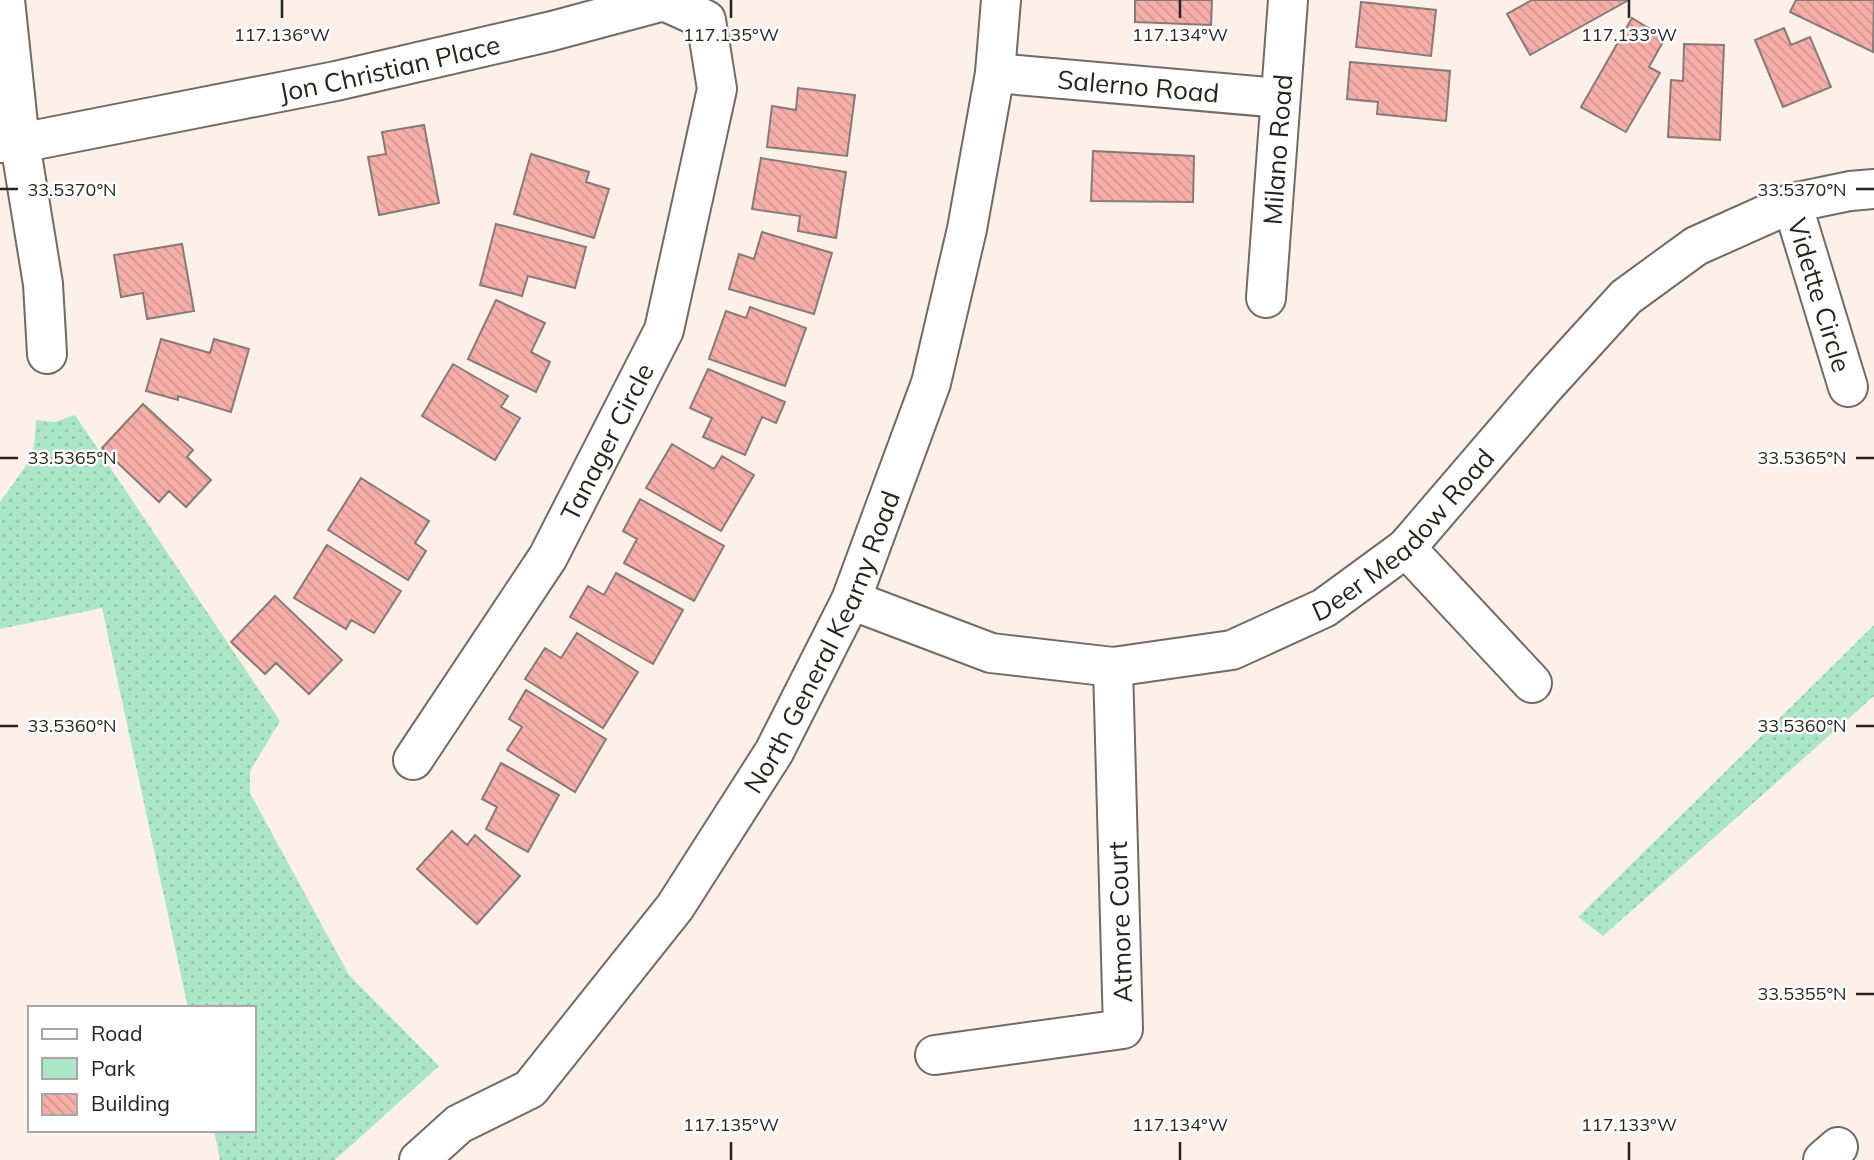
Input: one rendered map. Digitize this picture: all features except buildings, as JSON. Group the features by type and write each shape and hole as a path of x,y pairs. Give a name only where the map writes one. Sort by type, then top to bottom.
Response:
{"street":[{"path":"5,0 10,143 43,284 47,354"},
{"name":"North General Kearny Road","path":"419,1160 459,1124 530,1089 675,908 774,752 851,600 931,383 967,229 995,73 1001,0"},
{"name":"Milano Road","path":"1266,298 1288,0"},
{"name":"Jon Christian Place","path":"10,143 336,81 552,31 663,1 706,20 717,89"},
{"name":"Salerno Road","path":"995,73 1280,98"},
{"name":"Tanager Circle","path":"413,760 548,557 663,331 717,89"},
{"name":"Deer Meadow Road","path":"851,600 991,653 1113,667 1232,650 1324,608 1406,548 1545,386 1626,297 1696,246 1792,203 1874,188"},
{"name":"Vidette Circle","path":"1792,203 1848,387"},
{"path":"1406,548 1532,683"},
{"name":"Atmore Court","path":"935,1055 1123,1029 1113,667"}],"green space":[{"path":"75,415 280,721 250,771 250,793 349,975 439,1066 335,1160 220,1160 214,1132 256,1132 256,1006 188,1006 102,608 0,629 0,502 25,467 34,446 36,420 55,422"},
{"path":"1874,625 1874,696 1603,936 1578,917"}]}
